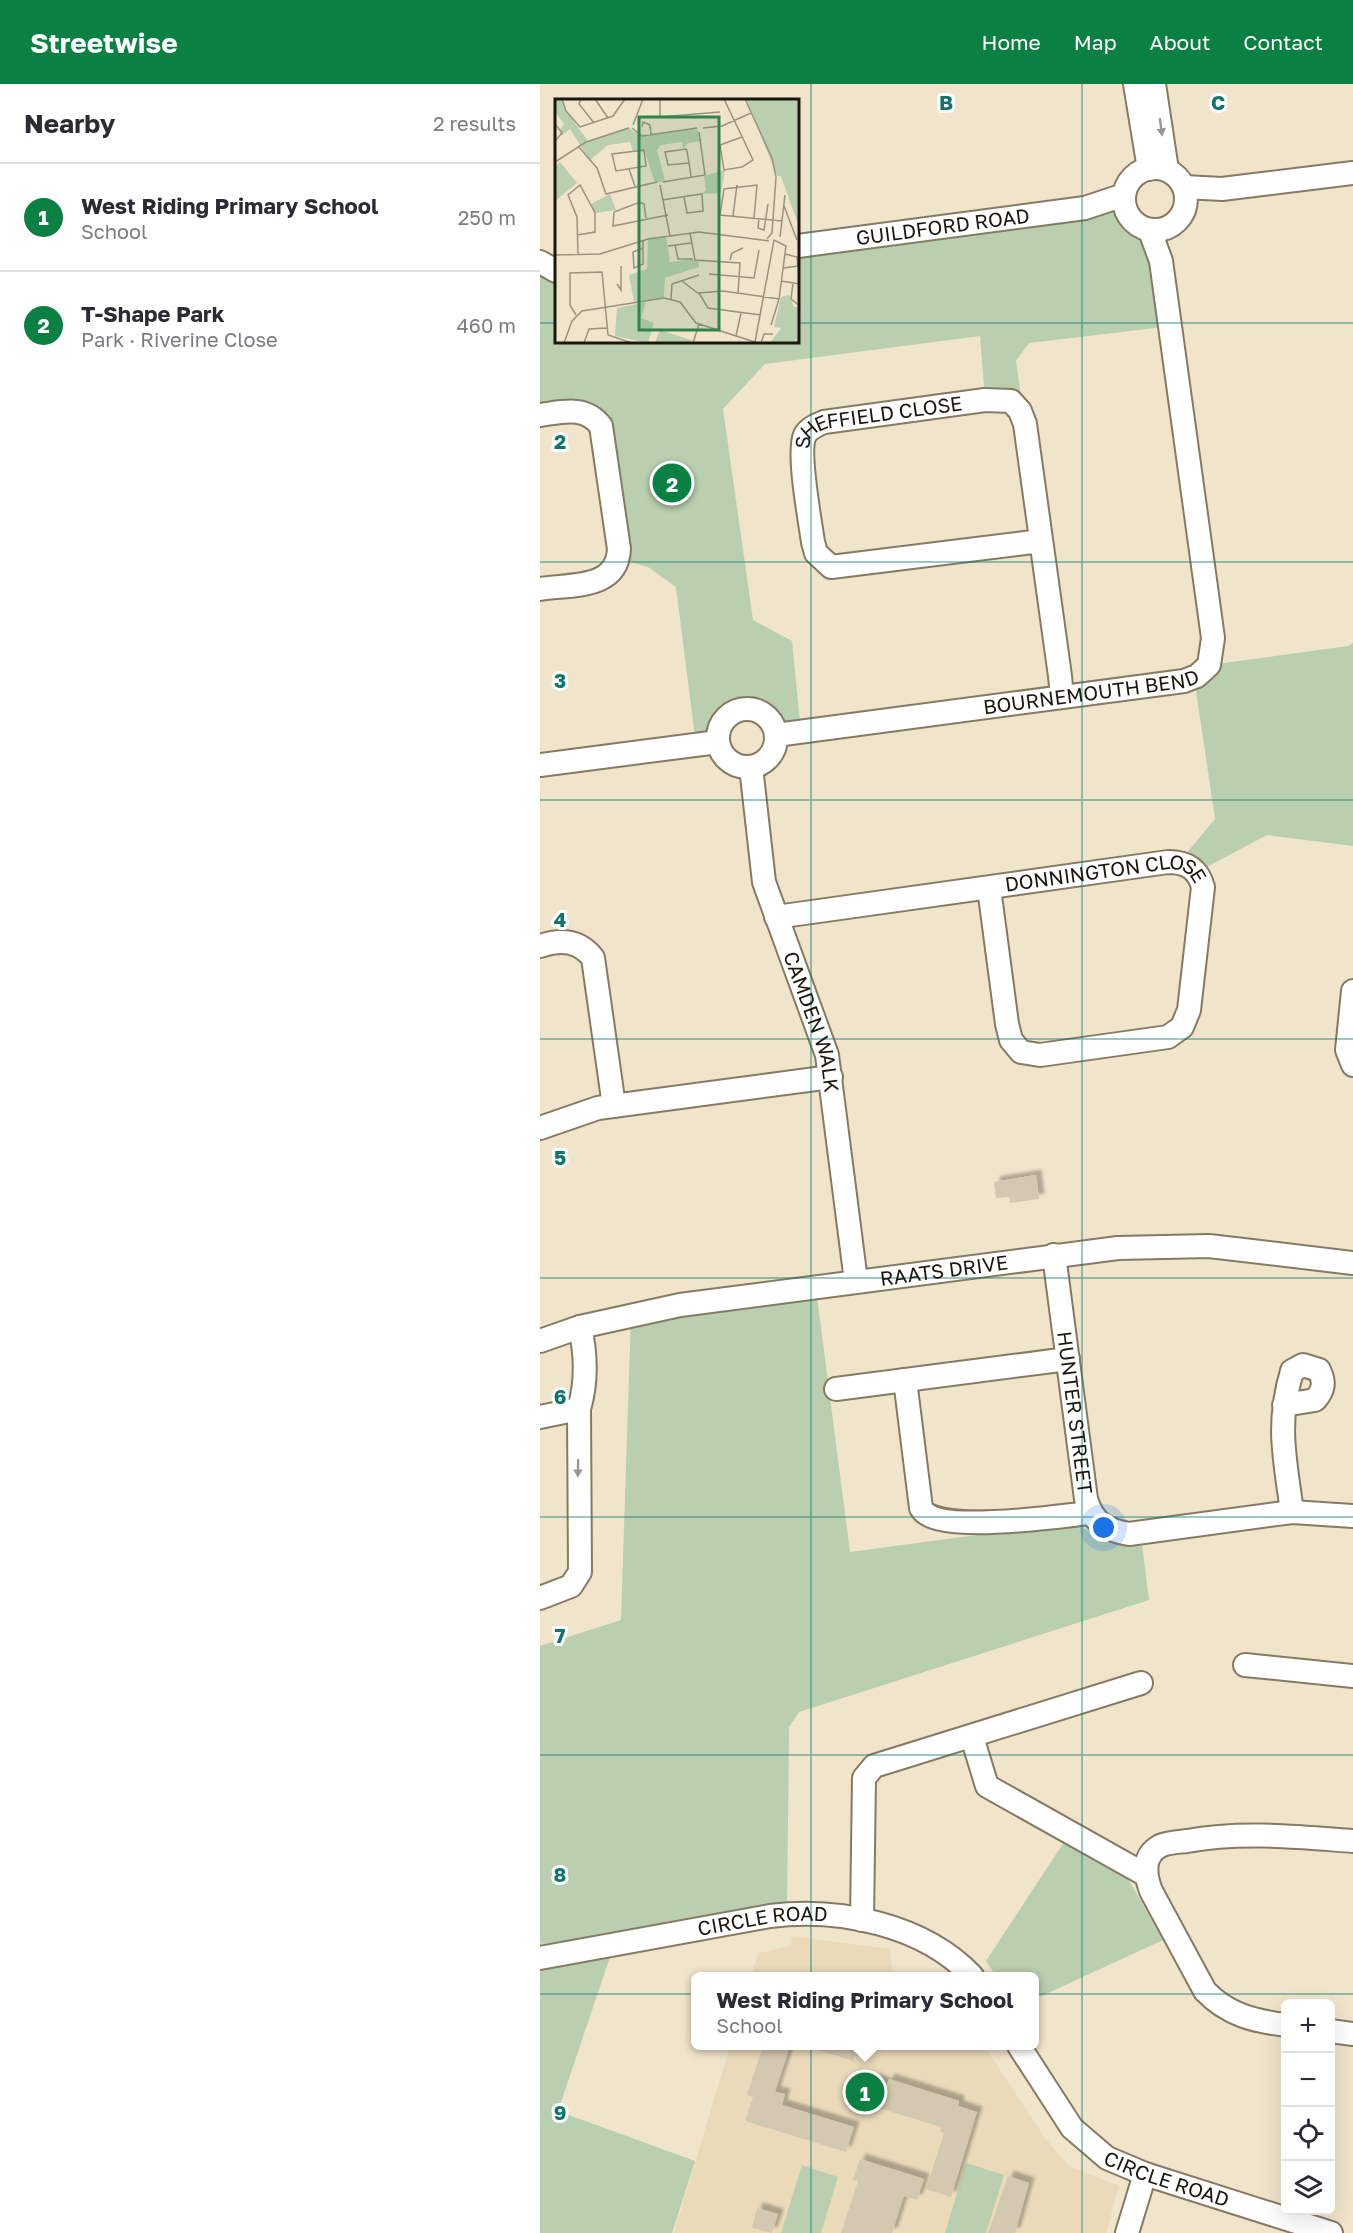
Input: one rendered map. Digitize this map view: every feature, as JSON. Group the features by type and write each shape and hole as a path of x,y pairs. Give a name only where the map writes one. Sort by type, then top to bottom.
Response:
{"street":[{"path":"1145,86 1158,170"},
{"path":"1158,170 1174,174 1185,197 1177,223 1159,229 1138,226 1125,204 1132,178 1158,170"},
{"path":"1185,197 1222,189 1353,174"},
{"name":"GUILDFORD ROAD","path":"800,246 1125,204"},
{"name":"BOURNEMOUTH BEND","path":"776,735 1184,681 1197,676 1209,665 1213,652 1161,261 1159,229"},
{"path":"540,262 555,270"},
{"name":"SHEFFIELD CLOSE","path":"1041,541 831,567 816,553 813,542 803,457 805,435 813,427 824,422 995,399 1011,401 1020,411 1025,424 1041,541 1062,697"},
{"path":"540,414 577,411 588,413 601,426 619,549 615,568 608,576 597,581 540,589"},
{"path":"741,709 759,711 767,716 776,735 773,752 763,762 751,767 731,762 720,750 718,742 721,725 730,714 741,709"},
{"path":"540,765 718,742"},
{"name":"CAMDEN WALK","path":"751,767 764,882 818,1025 831,1077 856,1281"},
{"name":"DONNINGTON CLOSE","path":"776,917 1168,862 1189,865 1201,879 1202,899 1189,1010 1182,1027 1168,1037 1040,1055 1021,1052 1011,1040 1006,1024 989,888"},
{"path":"540,946 570,942 586,949 593,958 614,1106"},
{"path":"1353,991 1347,1050 1353,1065"},
{"path":"540,1128 598,1108 831,1077"},
{"name":"RAATS DRIVE","path":"540,1341 580,1327 680,1305 1054,1255 1179,1244 1353,1263"},
{"name":"HUNTER STREET","path":"1054,1255 1086,1499 1090,1513 1110,1531 1129,1534 1292,1512 1353,1516"},
{"path":"540,1598 571,1586 580,1572 579,1409 584,1394 585,1351 580,1327"},
{"path":"836,1389 1068,1359"},
{"path":"905,1380 921,1508 929,1517 945,1521 1010,1522 1090,1513"},
{"path":"1284,1405 1282,1439 1292,1512"},
{"path":"540,1417 579,1409"},
{"path":"1245,1665 1353,1676"},
{"path":"862,1920 864,1778 874,1766 1141,1683"},
{"path":"972,1737 987,1786 1144,1874 1190,1967 1210,1997 1233,2013 1257,2022 1281,2024"},
{"path":"1144,1874 1147,1862 1159,1847 1196,1839 1241,1835 1353,1841"},
{"name":"CIRCLE ROAD","path":"540,1958 787,1914 862,1920 902,1930 952,1956 967,1972"},
{"path":"1335,2032 1353,2034"},
{"name":"CIRCLE ROAD","path":"1022,2050 1072,2128 1107,2158 1145,2174 1331,2233"},
{"path":"1127,2233 1145,2174"}],"shaded area":[{"path":"792,1936 890,1949 893,1972 752,1972 758,1953 791,1946"},
{"path":"729,2050 987,2050 1045,2138 1069,2166 1119,2186 1106,2233 674,2233"}],"green space":[{"path":"1124,204 1133,222 1150,231 1172,326 1029,343 1016,361 1021,396 985,400 980,336 765,364 723,409 753,620 792,641 801,732 776,735 764,716 745,708 730,714 717,733 696,745 676,587 648,567 619,559 601,426 540,415 540,262 555,270 555,344 800,344 800,246"},
{"path":"1353,643 1353,846 1267,835 1197,872 1179,862 1215,819 1194,677 1209,665 1348,646"},
{"path":"816,1289 850,1552 1074,1522 1106,1539 1142,1544 1149,1600 799,1712 789,1727 787,1914 540,1944 540,1646 621,1620 631,1314"},
{"path":"1064,1842 1127,1877 1163,1940 1039,1997 1039,1972 993,1972 986,1961"},
{"path":"610,1957 558,2111 695,2161 672,2233 540,2233 540,1971"},
{"path":"966,2163 1004,2175 986,2233 945,2233"},
{"path":"802,2165 838,2177 821,2233 781,2233"}],"building":[{"path":"1036,1175 1039,1199 1010,1203 1009,1197 996,1198 994,1182"},
{"path":"762,2050 789,2050 775,2092 785,2094 782,2105 854,2127 846,2152 745,2121 753,2097 747,2095"},
{"path":"818,2050 857,2050 853,2061"},
{"path":"874,2079 887,2084 889,2079 959,2101 958,2106 977,2112 951,2197 926,2189 944,2133 940,2132 941,2127 866,2104"},
{"path":"860,2159 924,2179 917,2200 904,2196 892,2233 841,2233 858,2181 853,2180"},
{"path":"1008,2176 1029,2183 1015,2233 988,2233"},
{"path":"757,2208 778,2214 772,2233 752,2228"}],"place":[{"name":"T-Shape Park","path":"672,483"},
{"name":"West Riding Primary School","path":"865,2092"}]}
